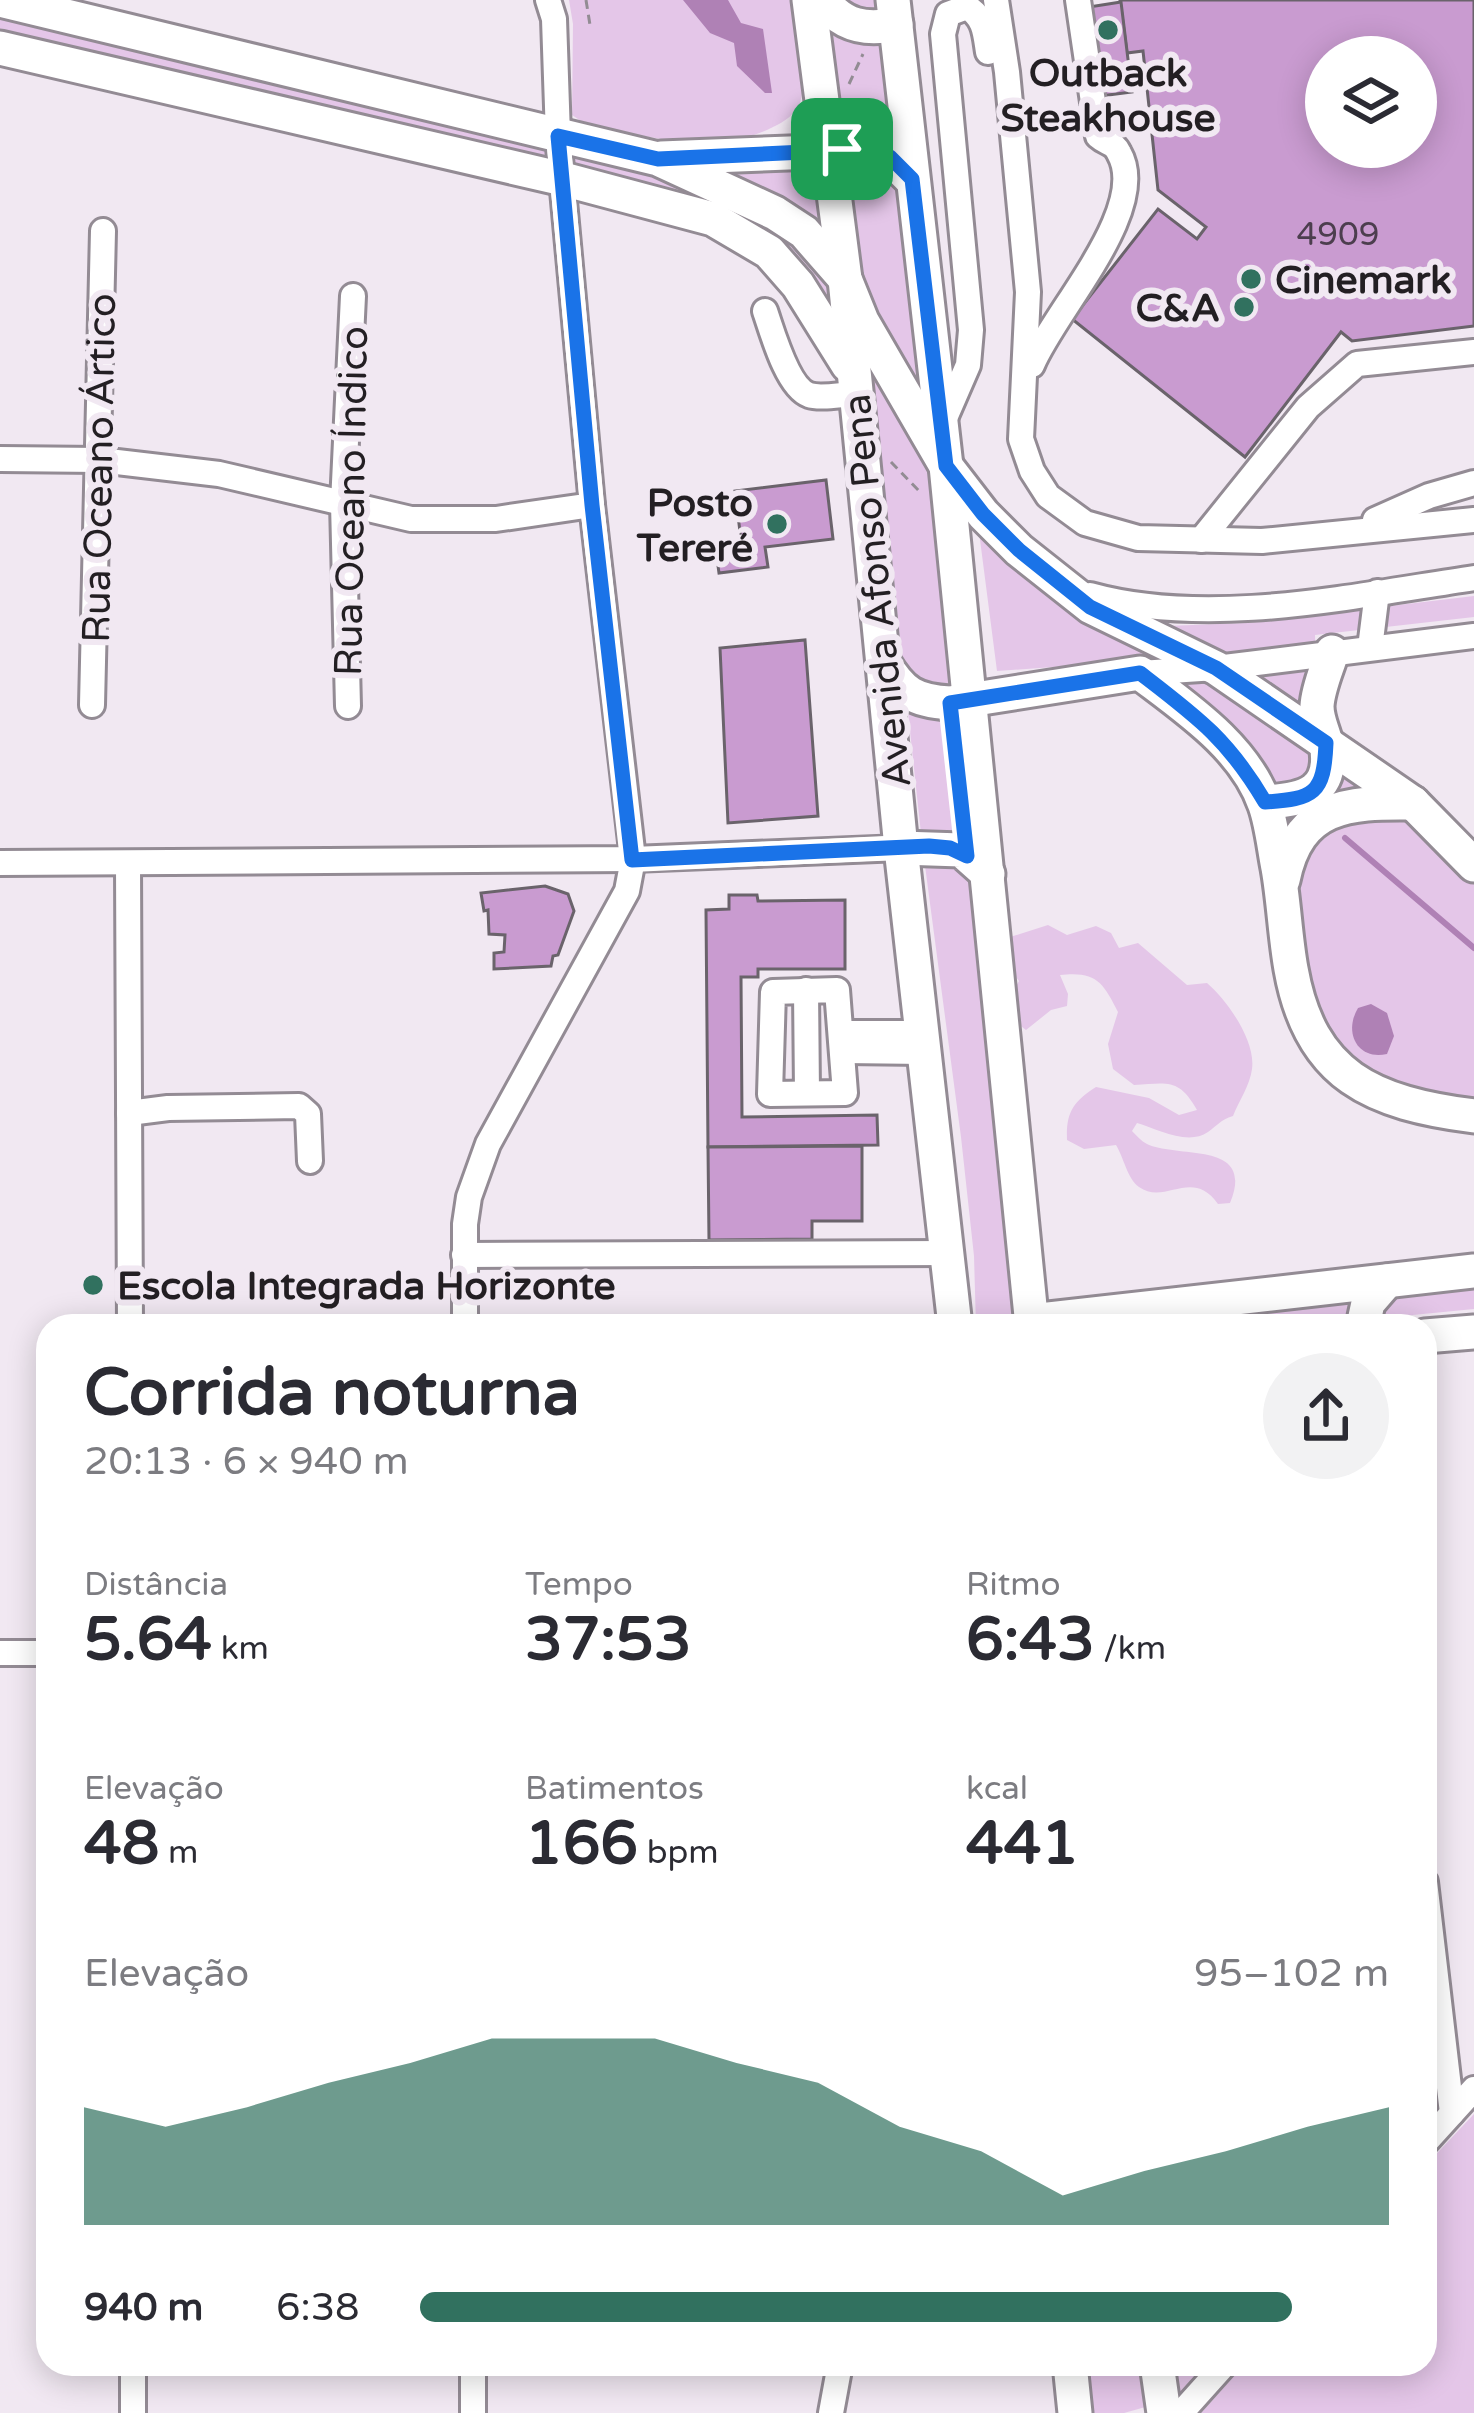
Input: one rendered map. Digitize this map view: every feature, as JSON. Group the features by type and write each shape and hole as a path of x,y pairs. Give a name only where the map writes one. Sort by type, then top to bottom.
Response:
{"main road":[{"path":"0,0 658,159 775,213 804,232 845,279 862,321 946,466 983,514 1090,607 1216,668 1413,802 1474,866"},
{"name":"Avenida Afonso Pena","path":"809,0 833,80 828,149 954,1314"},
{"path":"823,0 836,15 886,18"},
{"name":"Avenida Afonso Pena","path":"886,18 912,179 946,466 1030,1314"},
{"path":"0,48 563,179 713,219 769,252 798,285 856,386"},
{"path":"733,154 786,137 833,80"},
{"path":"658,159 828,149 879,151 912,179"},
{"path":"1265,802 1308,796 1325,773 1326,743 1317,706 1332,652"},
{"path":"884,662 900,688 922,702 1140,673 1178,701 1239,758 1265,802 1282,887 1291,970 1305,1023 1320,1049 1357,1085 1377,1094 1434,1111 1474,1116"},
{"path":"1282,887 1300,832 1316,820 1359,802 1413,802"},
{"path":"901,848 961,850 988,874"},
{"path":"1107,1314 1474,1271"},
{"path":"1366,1314 1368,1303 1387,1281"},
{"path":"1437,1335 1474,1332"},
{"path":"1071,2376 1075,2413"},
{"path":"1159,2376 1164,2413"}],"street":[{"path":"465,1314 469,1198 488,1144 627,891 632,860 592,505 558,136 554,19 548,0"},
{"path":"996,0 1028,292 1022,439 1032,471 1048,496 1085,523 1138,538 1201,540 1262,541 1474,508"},
{"path":"1024,404 1043,337 1111,232 1125,202 1124,162 1115,145 1099,136 1078,0"},
{"path":"941,428 968,364 971,330 943,34 948,14 955,9 967,7 984,23 1004,162 1020,213"},
{"name":"Rua Oceano Ártico","path":"92,705 103,231"},
{"name":"Rua Oceano Índico","path":"348,706 343,503 353,296"},
{"path":"765,310 782,362 801,389 810,396 856,386"},
{"path":"1201,540 1308,407 1357,364 1474,352"},
{"path":"0,459 100,460 219,474 411,519 541,514 592,505"},
{"path":"1377,525 1430,496 1474,483"},
{"path":"1377,525 1474,520"},
{"path":"1066,588 1114,602 1169,609 1246,607 1474,578"},
{"path":"1370,648 1377,592"},
{"path":"1140,673 1474,636"},
{"path":"0,863 632,860 901,848"},
{"path":"128,865 130,1314"},
{"path":"806,990 807,1093"},
{"path":"837,990 843,1042 845,1093 770,1094 773,992 837,990"},
{"path":"843,1042 923,1042"},
{"path":"129,1113 299,1106 308,1114 310,1161"},
{"path":"464,1255 949,1253"},
{"path":"0,1653 36,1653"},
{"path":"1437,1985 1452,2113"},
{"path":"1437,2130 1474,2089"},
{"path":"134,2376 134,2413"},
{"path":"473,2376 473,2413"},
{"path":"831,2413 838,2376"},
{"path":"1180,2413 1214,2376"}],"path":[{"path":"586,0 590,25"},
{"path":"833,80 886,18"},
{"path":"882,452 923,495"}],"shaded area":[{"path":"569,0 795,0 803,65 800,103 777,125 750,136 702,143 581,121 572,115"},
{"path":"683,0 728,0 741,23 763,29 772,93 765,93 737,66 734,43 710,33"},
{"path":"832,0 880,0 1031,1314 976,1314 961,1137 836,111"},
{"path":"0,10 559,145 815,158 844,349 759,232 0,36"},
{"path":"979,532 1008,565 1078,620 1166,626 1246,623 1474,596 1474,617 1315,635 1316,669 1305,714 1196,648 1081,665 997,671"},
{"path":"1207,677 1344,763 1474,874 1474,1105 1407,1092 1381,1081 1340,1048 1314,995 1302,942 1295,874 1259,769 1240,736 1184,686"},
{"path":"1048,925 1067,935 1096,926 1111,933 1119,948 1138,943 1187,985 1207,983 1231,1010 1252,1058 1249,1081 1233,1116 1200,1136 1172,1135 1137,1123 1132,1131 1147,1144 1224,1161 1235,1183 1230,1203 1218,1204 1198,1188 1149,1192 1131,1178 1116,1145 1084,1149 1067,1140 1073,1109 1096,1087 1149,1098 1179,1115 1197,1110 1178,1088 1134,1085 1113,1069 1108,1044 1118,1012 1103,986 1090,977 1060,975 1068,994 1067,1006 1051,1010 1026,1030 1013,1020 1008,1001 1019,981 1009,968 1007,938"},
{"path":"1371,1004 1387,1013 1394,1036 1387,1054 1368,1053 1353,1035 1358,1008"},
{"path":"1474,1282 1474,1309 1423,1314 1183,1314"},
{"path":"1474,2114 1474,2413 1201,2413 1234,2376 1437,2376 1437,2153"},
{"path":"1085,2376 1145,2376 1149,2406 1124,2413 1090,2413"},
{"path":"1168,2376 1202,2376 1172,2410"}],"building":[{"path":"1120,0 1474,0 1474,326 1352,341 1341,332 1245,457 1072,319 1158,209 1197,239 1206,227 1158,190 1143,51 1127,53"},
{"name":"Outback Steakhouse","path":"1121,2 1132,92 1100,96 1089,7"},
{"path":"826,480 833,539 765,547 768,567 719,573 716,551 742,548 735,491"},
{"path":"805,640 818,816 728,823 720,648"},
{"path":"545,886 568,894 574,911 558,955 553,956 551,966 494,969 494,953 504,952 505,935 489,934 488,910 484,911 481,893"},
{"path":"729,895 757,895 758,901 845,900 845,969 758,969 758,977 741,977 742,1117 877,1115 878,1145 708,1147 706,910 729,909"},
{"path":"862,1146 862,1221 812,1221 812,1239 709,1240 708,1147"}],"waterway":[{"path":"1345,838 1474,948"}],"place":[{"name":"Outback Steakhouse","path":"1108,30"},
{"name":"Cinemark","path":"1251,279"},
{"name":"C&A","path":"1244,307"},
{"name":"Posto Tereré","path":"777,524"},
{"name":"Escola Integrada Horizonte","path":"93,1285"}],"route":[{"path":"558,136 658,159 842,149 879,151 912,179 946,466 1019,550 1090,607 1216,668 1326,743 1325,773 1308,796 1265,802 1239,758 1140,673 950,703 967,856 961,850 929,846 632,860 592,505 558,136"}]}
